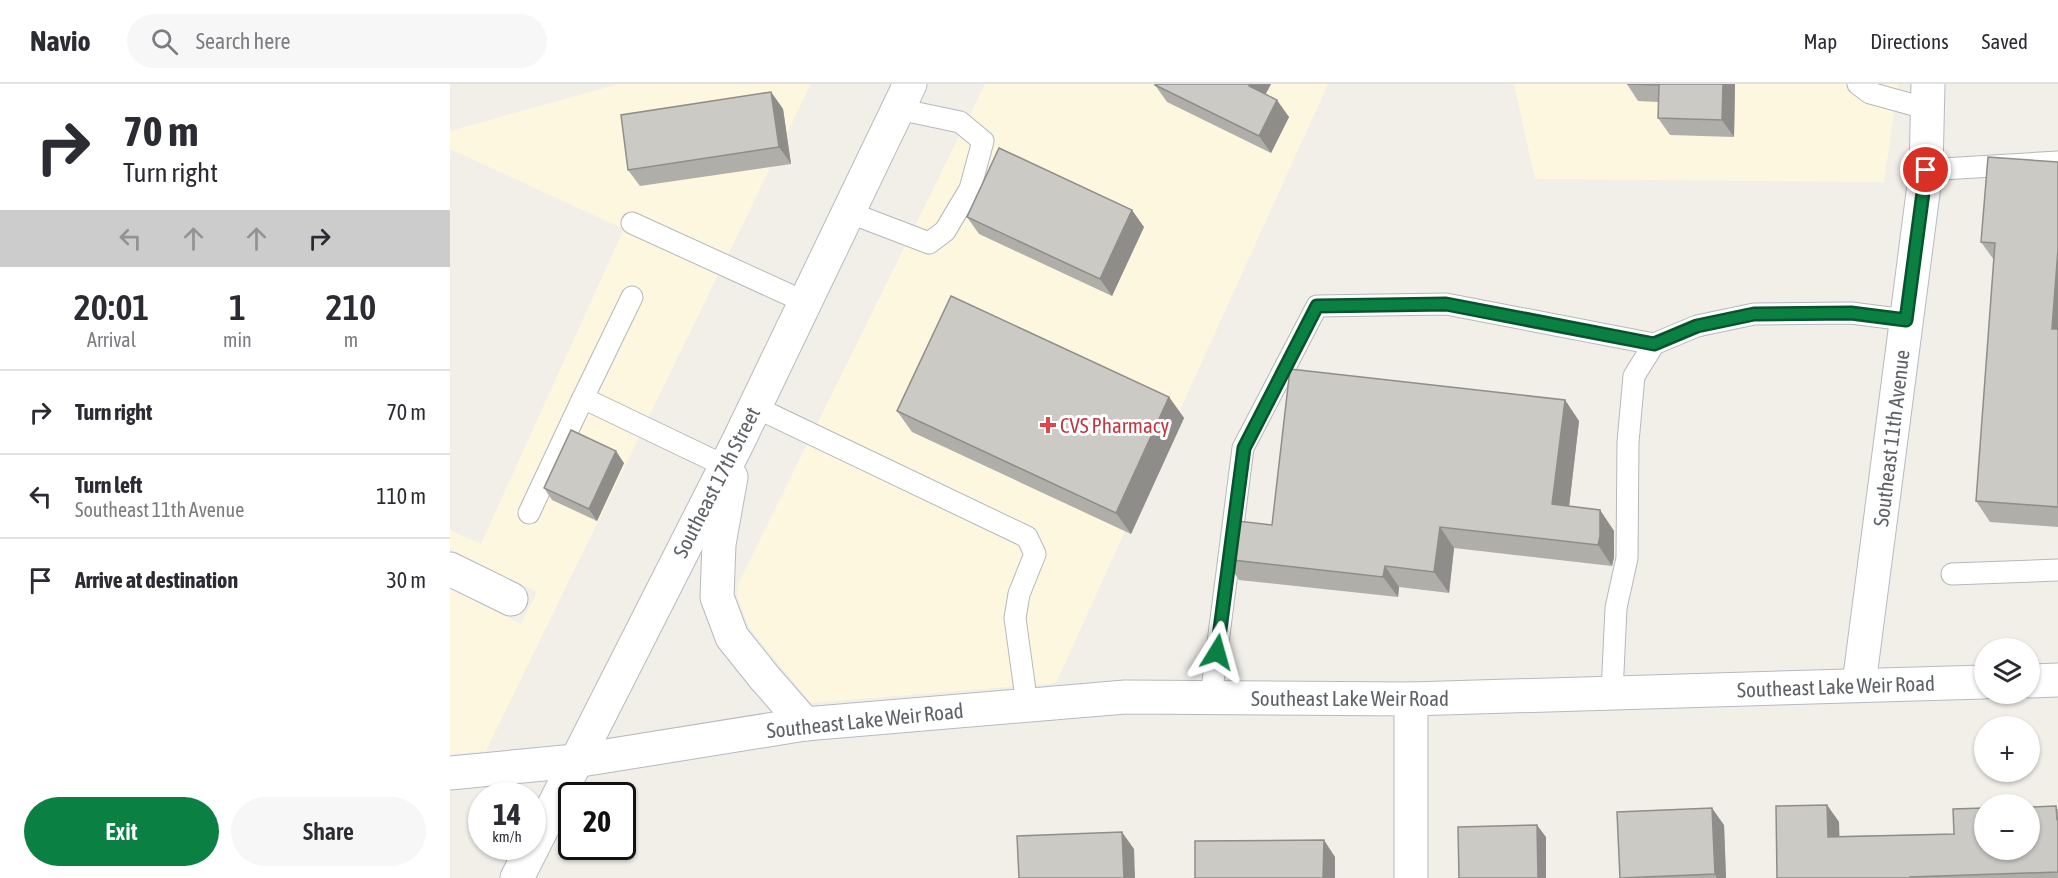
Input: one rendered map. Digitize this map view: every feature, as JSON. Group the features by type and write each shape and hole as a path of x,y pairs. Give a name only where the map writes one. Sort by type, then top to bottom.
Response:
{"main road":[{"name":"Southeast 17th Street","path":"517,878 755,406 904,96"},
{"name":"Southeast 11th Avenue","path":"1859,684 1926,170 1928,96"},
{"path":"731,454 719,544 717,597 732,637 805,724"},
{"path":"450,569 511,599"},
{"path":"2040,681 2058,680"},
{"name":"Southeast Lake Weir Road","path":"450,773 575,761 805,724 1125,697 1411,699 1974,682"},
{"path":"1411,699 1411,878"}],"lane":[{"path":"1858,84 1870,93 1928,96"},
{"path":"848,212 929,243 945,231 970,189 983,141 960,122 904,96"},
{"path":"1926,170 2058,162"},
{"path":"632,223 805,302"},
{"path":"529,513 632,297"},
{"path":"1211,697 1244,448 1317,306 1446,304 1654,344 1697,326 1754,314 1851,313 1906,320"},
{"path":"1612,693 1616,608 1627,558 1628,442 1634,376 1654,344"},
{"path":"583,398 731,454"},
{"path":"755,406 1027,537 1035,554 1019,594 1015,618 1027,705"},
{"path":"1952,574 2058,570"}],"shaded area":[{"path":"619,84 811,84 486,751 450,754 450,589 521,624 537,592 450,549 450,530 481,544 624,229 450,149 450,131"},
{"path":"985,84 1328,84 1056,683 811,703 750,629 737,596 738,584"},
{"path":"1514,84 1898,84 1884,182 1535,179"}],"building":[{"path":"1156,84 1250,84 1249,86 1277,100 1259,136"},
{"path":"1627,84 1723,84 1722,120 1658,118 1659,85"},
{"path":"771,92 779,147 628,170 621,115"},
{"path":"999,148 1132,210 1100,279 967,217"},
{"path":"1988,157 2058,162 2058,249 2052,329 2058,329 2058,507 1976,501 1995,243 1981,242"},
{"name":"CVS Pharmacy","path":"951,296 1169,397 1116,513 897,411"},
{"path":"1290,369 1565,400 1552,504 1600,510 1598,545 1440,527 1434,572 1385,566 1383,577 1224,559 1229,520 1272,525"},
{"path":"571,430 616,451 589,509 544,488"},
{"path":"1827,805 1828,837 1954,834 1953,809 1974,808 1974,860 2040,860 2040,807 2056,806 2058,872 1910,878 1777,878 1776,806"},
{"path":"1712,808 1715,874 1620,878 1617,812"},
{"path":"1537,825 1538,878 1459,878 1458,827"},
{"path":"1122,832 1124,878 1019,878 1017,836"},
{"path":"1324,840 1323,878 1195,878 1195,841"}],"place":[{"name":"CVS Pharmacy","path":"1048,425"}],"route":[{"path":"1217,652 1244,448 1317,306 1446,304 1654,344 1697,326 1754,314 1851,313 1906,320 1926,170"}]}
